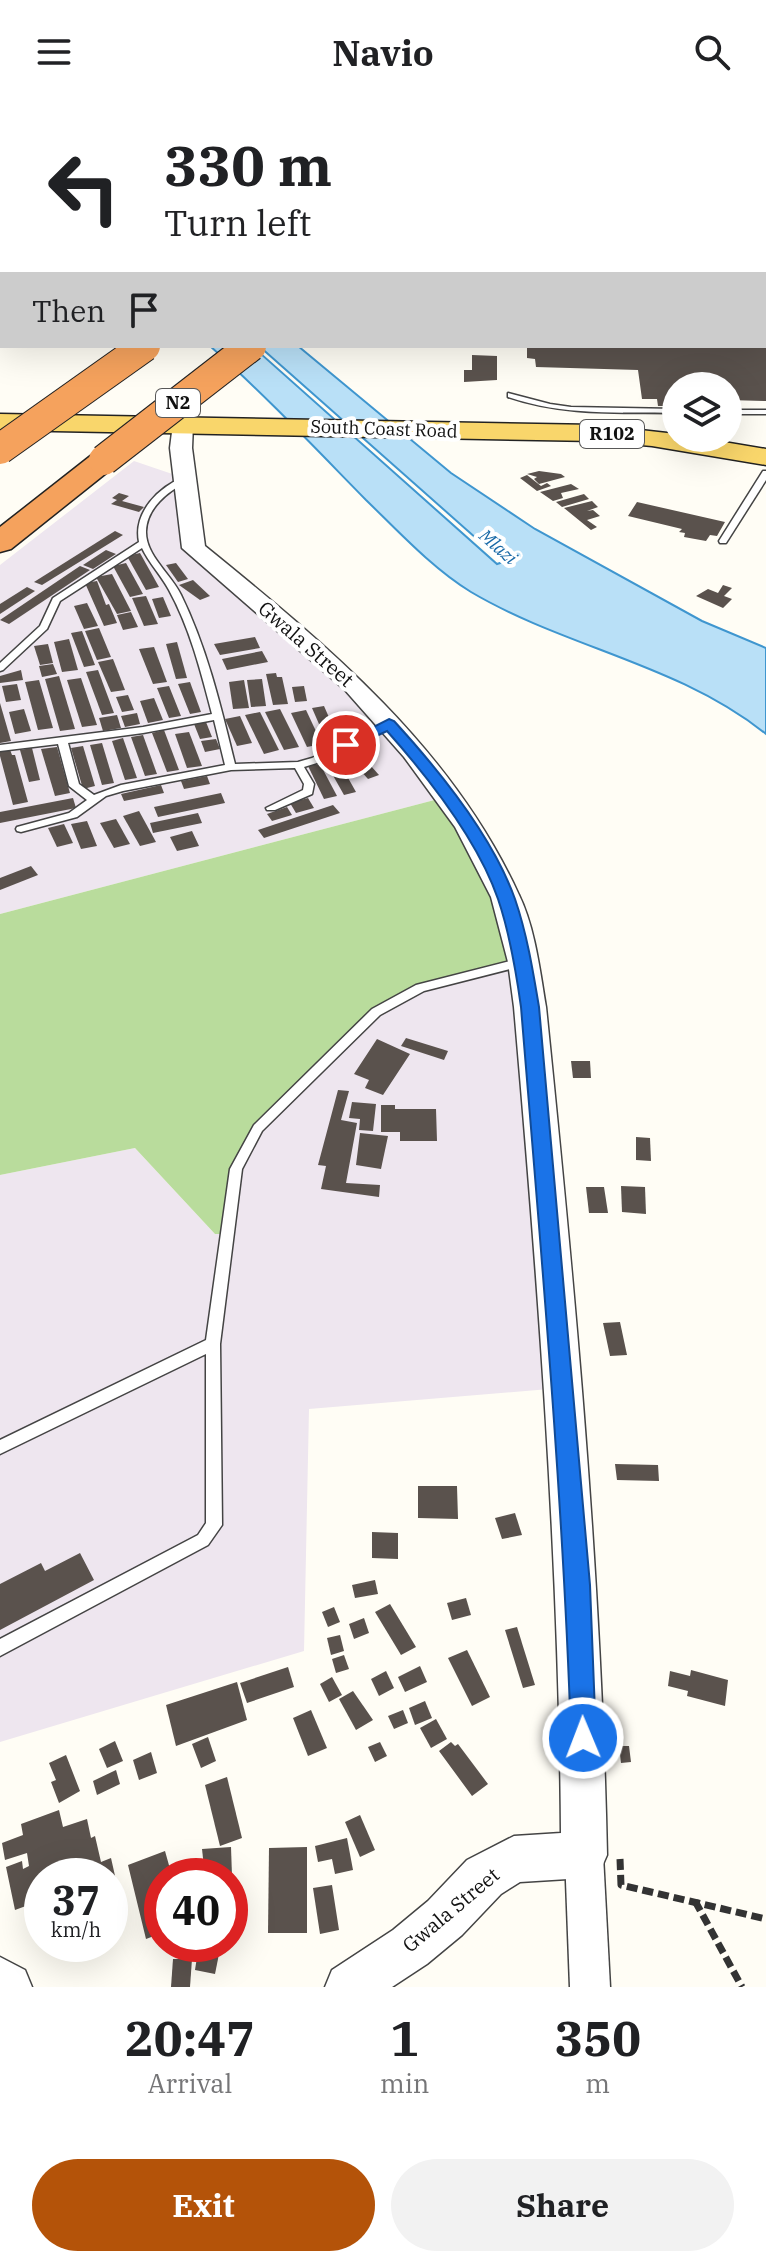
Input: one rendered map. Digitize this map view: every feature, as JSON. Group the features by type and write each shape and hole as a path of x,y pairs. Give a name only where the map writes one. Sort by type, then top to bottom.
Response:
{"highway":[{"path":"0,449 142,348"},
{"name":"N2","path":"0,542 248,348"}],"main road":[{"name":"South Coast Road","path":"0,408 212,419 452,424 591,422 662,429"},
{"name":"South Coast Road","path":"0,422 183,424 212,419"},
{"name":"South Coast Road","path":"452,424 488,432 581,432 652,438 766,457"},
{"path":"742,430 766,430"},
{"path":"488,432 602,438 766,472"},
{"path":"742,442 766,446"}],"street":[{"name":"Gwala Street","path":"183,424 184,479 194,548 342,674 389,724 467,824 506,897 523,962 530,1007 578,1585 584,1855 514,1859 484,1877 445,1918 361,1984"},
{"path":"584,1855 590,1987"},
{"path":"0,1981 8,1987"}],"lane":[{"path":"511,395 569,408 662,411"},
{"path":"742,412 766,412"},
{"path":"723,541 766,472"},
{"path":"184,479 158,497 149,511 142,527 143,543 170,583 185,614 231,767"},
{"path":"0,668 44,627 56,600 143,543"},
{"path":"0,748 143,730 218,716"},
{"path":"21,829 73,815 94,800 121,788 231,767 298,765 316,760 389,724"},
{"path":"62,739 74,786 94,800"},
{"path":"271,808 308,792 309,784 298,765"},
{"path":"0,1648 203,1540 214,1525 213,1344 236,1169 258,1128 376,1012 420,988 523,962"},
{"path":"0,1447 213,1344"}],"path":[{"path":"629,1887 766,1919"},
{"path":"695,1901 742,1987"}],"shaded area":[{"path":"134,461 184,478 193,549 277,617 446,797 0,914 0,565"},
{"path":"521,961 561,1388 309,1409 304,1651 0,1742 0,1175 135,1148 215,1234 235,1169 258,1128 399,997"}],"green space":[{"path":"446,797 521,961 399,997 258,1128 235,1169 227,1234 215,1234 135,1148 0,1175 0,914"}],"water":[{"name":"Mlazi","path":"212,348 254,348 497,564 503,562 261,348 300,348 451,473 535,529 702,621 766,648 766,734 697,690 545,628 457,583 403,537"}],"building":[{"path":"527,348 766,348 766,401 742,400 742,372 662,372 662,406 658,406 657,399 642,399 638,370 536,367 535,359 527,358"},
{"path":"472,355 497,356 497,380 464,382 464,370 472,370"},
{"path":"539,471 565,477 539,484 534,479 537,477 527,474"},
{"path":"527,475 541,486 547,483 551,486 537,491 520,478"},
{"path":"571,484 579,489 561,493 563,498 553,501 540,492"},
{"path":"119,493 129,496 122,501 144,507 139,512 111,504 117,500 112,498"},
{"path":"584,494 589,499 562,507 556,502"},
{"path":"592,501 598,507 587,511 593,510 600,516 587,520 597,527 591,530 564,508"},
{"path":"637,502 725,522 717,536 710,535 706,541 684,537 685,533 679,532 682,529 628,516"},
{"path":"115,531 123,535 42,585 34,582"},
{"path":"106,550 116,554 93,569 83,565"},
{"path":"140,553 159,587 146,590 127,556"},
{"path":"126,563 143,594 130,597 113,566"},
{"path":"176,563 188,579 178,582 166,565"},
{"path":"80,566 90,570 9,624 0,620"},
{"path":"112,574 131,611 117,614 96,577"},
{"path":"193,580 210,596 200,600 179,585"},
{"path":"97,581 117,623 104,626 85,583"},
{"path":"723,585 732,588 724,596 732,599 723,608 696,596 708,589 718,593"},
{"path":"27,587 35,591 0,614 0,604"},
{"path":"146,596 158,624 144,626 132,598"},
{"path":"163,597 171,616 159,618 152,599"},
{"path":"87,603 98,626 84,629 74,606"},
{"path":"131,612 138,627 123,630 117,615"},
{"path":"99,628 111,657 97,660 85,631"},
{"path":"82,631 95,665 84,667 71,633"},
{"path":"255,637 260,648 220,655 214,644"},
{"path":"69,639 78,670 62,672 54,642"},
{"path":"177,642 187,678 176,679 166,644"},
{"path":"48,644 53,663 40,665 34,646"},
{"path":"154,647 167,682 153,684 139,649"},
{"path":"262,651 268,662 227,670 222,659"},
{"path":"113,659 125,690 111,692 98,662"},
{"path":"53,664 57,674 42,677 39,666"},
{"path":"21,670 23,680 0,683 0,676"},
{"path":"98,670 114,713 102,715 86,672"},
{"path":"276,673 277,677 282,677 288,704 273,705 266,674"},
{"path":"59,676 75,729 60,731 45,679"},
{"path":"81,678 97,725 82,727 67,680"},
{"path":"262,679 266,706 251,707 247,680"},
{"path":"39,680 53,728 38,730 25,682"},
{"path":"244,680 249,708 233,709 229,682"},
{"path":"190,682 201,712 190,714 178,684"},
{"path":"17,684 21,700 6,702 2,686"},
{"path":"169,686 181,716 169,718 157,688"},
{"path":"304,686 307,701 295,702 292,687"},
{"path":"128,695 134,710 122,712 116,697"},
{"path":"154,698 163,720 148,723 140,701"},
{"path":"0,703 11,741 0,743"},
{"path":"324,706 331,722 319,724 312,708"},
{"path":"24,709 31,731 15,734 9,712"},
{"path":"280,709 299,747 284,750 265,712"},
{"path":"306,710 322,744 307,747 291,713"},
{"path":"260,712 279,750 264,754 245,715"},
{"path":"137,713 140,724 125,727 121,716"},
{"path":"117,715 121,728 103,731 99,718"},
{"path":"240,716 252,743 237,746 225,719"},
{"path":"206,722 212,737 200,739 194,724"},
{"path":"332,724 338,739 326,741 320,726"},
{"path":"164,730 179,770 167,772 152,733"},
{"path":"189,732 202,766 187,768 175,734"},
{"path":"143,735 157,774 145,776 131,737"},
{"path":"123,738 137,778 125,780 112,741"},
{"path":"216,739 220,749 205,752 201,741"},
{"path":"102,743 114,783 102,785 90,745"},
{"path":"83,746 95,786 83,789 71,748"},
{"path":"9,747 15,755 28,802 13,805 0,756 0,749"},
{"path":"57,747 70,793 55,796 41,749"},
{"path":"354,747 379,775 368,779 343,751"},
{"path":"32,748 40,780 29,782 20,750"},
{"path":"338,760 356,792 344,795 326,763"},
{"path":"320,764 337,796 324,799 308,766"},
{"path":"207,776 210,784 184,789 181,781"},
{"path":"161,785 164,793 124,801 121,794"},
{"path":"221,793 225,803 158,817 154,807"},
{"path":"73,798 76,808 0,823 0,812"},
{"path":"308,798 314,808 296,813 290,803"},
{"path":"333,805 340,813 264,838 258,830"},
{"path":"287,807 292,815 272,821 267,814"},
{"path":"139,811 156,842 140,846 123,816"},
{"path":"198,813 202,823 153,833 150,823"},
{"path":"116,819 130,844 114,848 100,823"},
{"path":"87,821 97,846 81,849 71,824"},
{"path":"64,824 73,843 57,847 48,828"},
{"path":"192,831 199,846 177,851 170,837"},
{"path":"31,866 38,875 0,890 0,878"},
{"path":"406,1038 448,1051 444,1060 401,1046"},
{"path":"377,1039 410,1054 383,1095 365,1088 369,1080 354,1074"},
{"path":"571,1061 590,1061 591,1078 573,1078"},
{"path":"338,1090 349,1091 341,1120 357,1123 346,1183 380,1185 379,1197 321,1189 326,1166 318,1165"},
{"path":"352,1102 376,1104 373,1131 359,1130 360,1119 349,1118"},
{"path":"381,1105 395,1105 395,1109 436,1109 437,1141 400,1141 400,1132 381,1132"},
{"path":"360,1133 388,1136 381,1169 356,1165"},
{"path":"636,1137 650,1138 651,1161 636,1160"},
{"path":"621,1186 645,1187 646,1214 622,1212"},
{"path":"586,1187 604,1187 608,1213 589,1213"},
{"path":"620,1322 627,1355 610,1356 603,1323"},
{"path":"615,1464 658,1465 659,1481 617,1480"},
{"path":"418,1486 457,1486 458,1519 418,1518"},
{"path":"515,1513 522,1535 502,1539 495,1518"},
{"path":"372,1532 398,1533 398,1559 372,1558"},
{"path":"80,1553 94,1580 0,1630 0,1584 41,1563 45,1571"},
{"path":"375,1580 378,1594 355,1598 352,1585"},
{"path":"466,1598 471,1615 452,1620 447,1603"},
{"path":"390,1604 416,1647 401,1655 375,1612"},
{"path":"334,1607 340,1622 328,1627 322,1612"},
{"path":"364,1618 369,1633 354,1639 349,1624"},
{"path":"517,1627 535,1685 523,1688 505,1630"},
{"path":"340,1635 344,1651 331,1655 327,1638"},
{"path":"467,1650 490,1697 472,1706 448,1658"},
{"path":"344,1655 349,1669 336,1673 332,1659"},
{"path":"420,1666 427,1682 405,1692 398,1677"},
{"path":"288,1667 294,1687 247,1703 240,1683"},
{"path":"691,1670 728,1680 725,1706 687,1696 688,1691 668,1686 670,1671 690,1676"},
{"path":"386,1671 394,1688 379,1696 371,1679"},
{"path":"332,1677 342,1695 329,1702 320,1684"},
{"path":"237,1682 247,1720 176,1746 166,1705"},
{"path":"353,1691 373,1720 356,1730 339,1699"},
{"path":"425,1701 432,1718 415,1725 409,1708"},
{"path":"311,1710 327,1748 308,1756 293,1718"},
{"path":"403,1710 408,1723 394,1729 388,1716"},
{"path":"436,1719 447,1739 431,1748 420,1728"},
{"path":"208,1737 216,1761 201,1768 192,1744"},
{"path":"115,1741 123,1761 107,1768 99,1749"},
{"path":"380,1742 387,1756 375,1762 368,1747"},
{"path":"451,1742 455,1746 458,1744 488,1784 472,1796 439,1751"},
{"path":"619,1746 629,1746 631,1762 621,1763"},
{"path":"151,1752 157,1773 139,1780 133,1760"},
{"path":"66,1755 80,1791 59,1803 51,1782 56,1780 49,1763"},
{"path":"116,1770 120,1784 97,1795 93,1781"},
{"path":"227,1777 242,1838 220,1846 205,1785"},
{"path":"59,1810 63,1827 87,1819 100,1858 28,1858 27,1853 5,1860 2,1843 23,1835 21,1824"},
{"path":"360,1815 375,1850 360,1857 345,1822"},
{"path":"347,1838 353,1870 335,1874 332,1859 318,1862 315,1846"},
{"path":"231,1847 231,1858 203,1858 202,1849"},
{"path":"307,1847 307,1933 268,1933 269,1848"},
{"path":"165,1851 167,1858 146,1858"},
{"path":"144,1859 144,1931 128,1865"},
{"path":"22,1861 24,1907 15,1910 6,1867"},
{"path":"332,1885 339,1930 320,1934 313,1888"},
{"path":"173,1962 192,1962 190,1987 171,1987"},
{"path":"196,1962 217,1962 215,1974 195,1970"}],"route":[{"path":"346,745 389,724 413,751 467,824 506,897 523,962 530,1007 559,1335 578,1585 583,1738"}]}
